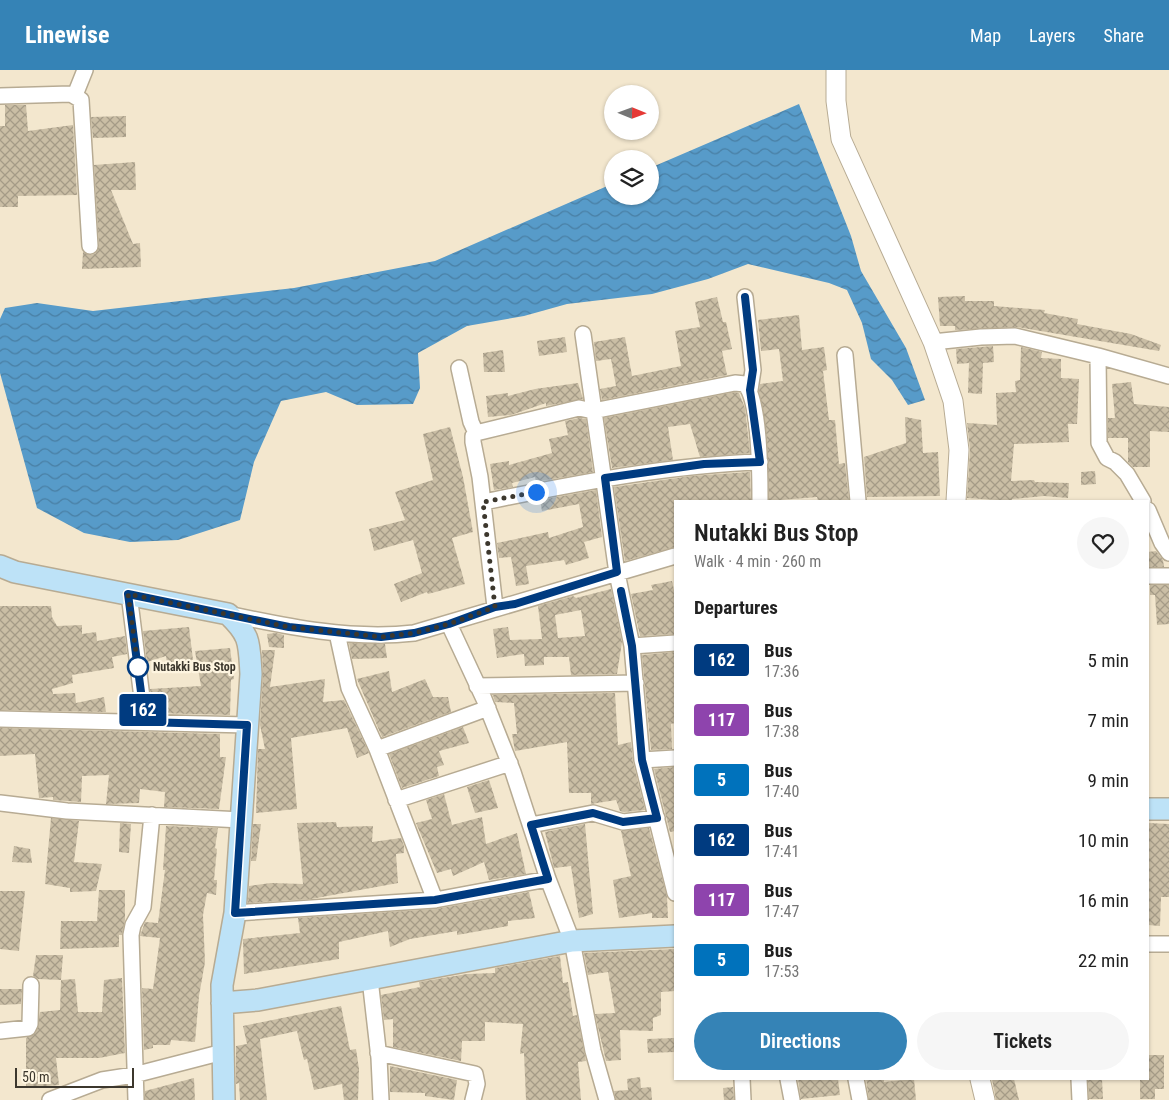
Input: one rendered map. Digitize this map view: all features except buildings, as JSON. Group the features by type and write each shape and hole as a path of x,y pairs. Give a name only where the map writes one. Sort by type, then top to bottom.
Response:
{"main road":[{"path":"0,566 15,572 228,614 243,628 249,643 251,674 235,913 222,985 224,1100"},
{"path":"1149,809 1169,808"},
{"path":"222,1003 258,1000 572,941 674,936"}],"street":[{"path":"74,95 85,70"},
{"path":"836,70 836,101 841,139 933,342 953,401 959,450 956,500"},
{"path":"0,96 74,95 81,100 84,109 90,246"},
{"path":"745,297 753,370 750,390 760,462 760,500"},
{"path":"583,334 592,411 605,478 617,572 632,646 642,760 674,889"},
{"path":"933,342 1015,336 1098,356 1169,376"},
{"path":"844,356 858,500"},
{"path":"1098,356 1099,443 1107,458 1115,462 1126,474 1142,500"},
{"path":"459,368 471,422 476,433"},
{"path":"495,607 483,502 472,436 476,433 579,408 592,411 735,383 745,384 750,390"},
{"path":"483,502 605,478 704,464 760,462"},
{"path":"1149,512 1162,543 1169,553"},
{"path":"228,614 289,627 337,633 381,637 414,633 449,624 495,607 515,604 674,556"},
{"path":"1149,576 1169,576"},
{"path":"128,594 145,722"},
{"path":"449,624 476,686 488,708 510,763 548,879 572,941 594,1051 607,1100"},
{"path":"337,633 349,688 377,748 435,900"},
{"path":"632,646 674,643"},
{"path":"476,686 636,683"},
{"path":"377,748 488,708"},
{"path":"0,719 247,725"},
{"path":"642,760 674,758"},
{"path":"396,800 510,763"},
{"path":"0,803 67,811 241,820"},
{"path":"531,825 593,813 623,822 657,818"},
{"path":"136,1100 131,935 133,925 143,907 152,815"},
{"path":"235,913 435,900 548,879"},
{"path":"1149,944 1169,944"},
{"path":"370,978 381,1100"},
{"path":"0,1031 28,1028 30,1024 31,985"},
{"path":"50,1100 102,1080 134,1075 223,1052"},
{"path":"378,1053 474,1074 477,1084 473,1100"},
{"path":"743,1100 745,1080"},
{"path":"788,1080 792,1100"},
{"path":"856,1080 860,1100"},
{"path":"980,1080 985,1100"},
{"path":"1079,1080 1080,1100"}],"water":[{"path":"799,104 851,236 861,271 906,348 925,400 908,405 892,380 871,359 862,323 847,290 829,283 748,264 708,279 652,294 567,304 524,316 467,326 418,353 420,388 413,404 357,405 326,392 281,401 254,462 240,520 178,540 130,542 84,533 37,508 0,373 0,319 5,308 37,303 93,311 294,288 435,261 604,187 604,205 659,205 659,164"}],"bus line":[{"name":"162","path":"621,591 632,646 642,760 657,818 616,822 600,814 593,813 531,825 548,879 435,900 307,910 235,913 247,725 145,722 128,594 289,627 381,637 414,633 449,624 495,607 515,604 617,572 605,478 645,474 704,464 760,462 750,390 753,370 745,297"}],"place":[{"name":"Nutakki Bus Stop","path":"138,667"}],"route":[{"path":"138,667 128,594 289,627 381,637 414,633 449,624 495,607 483,502 536,492"}]}
